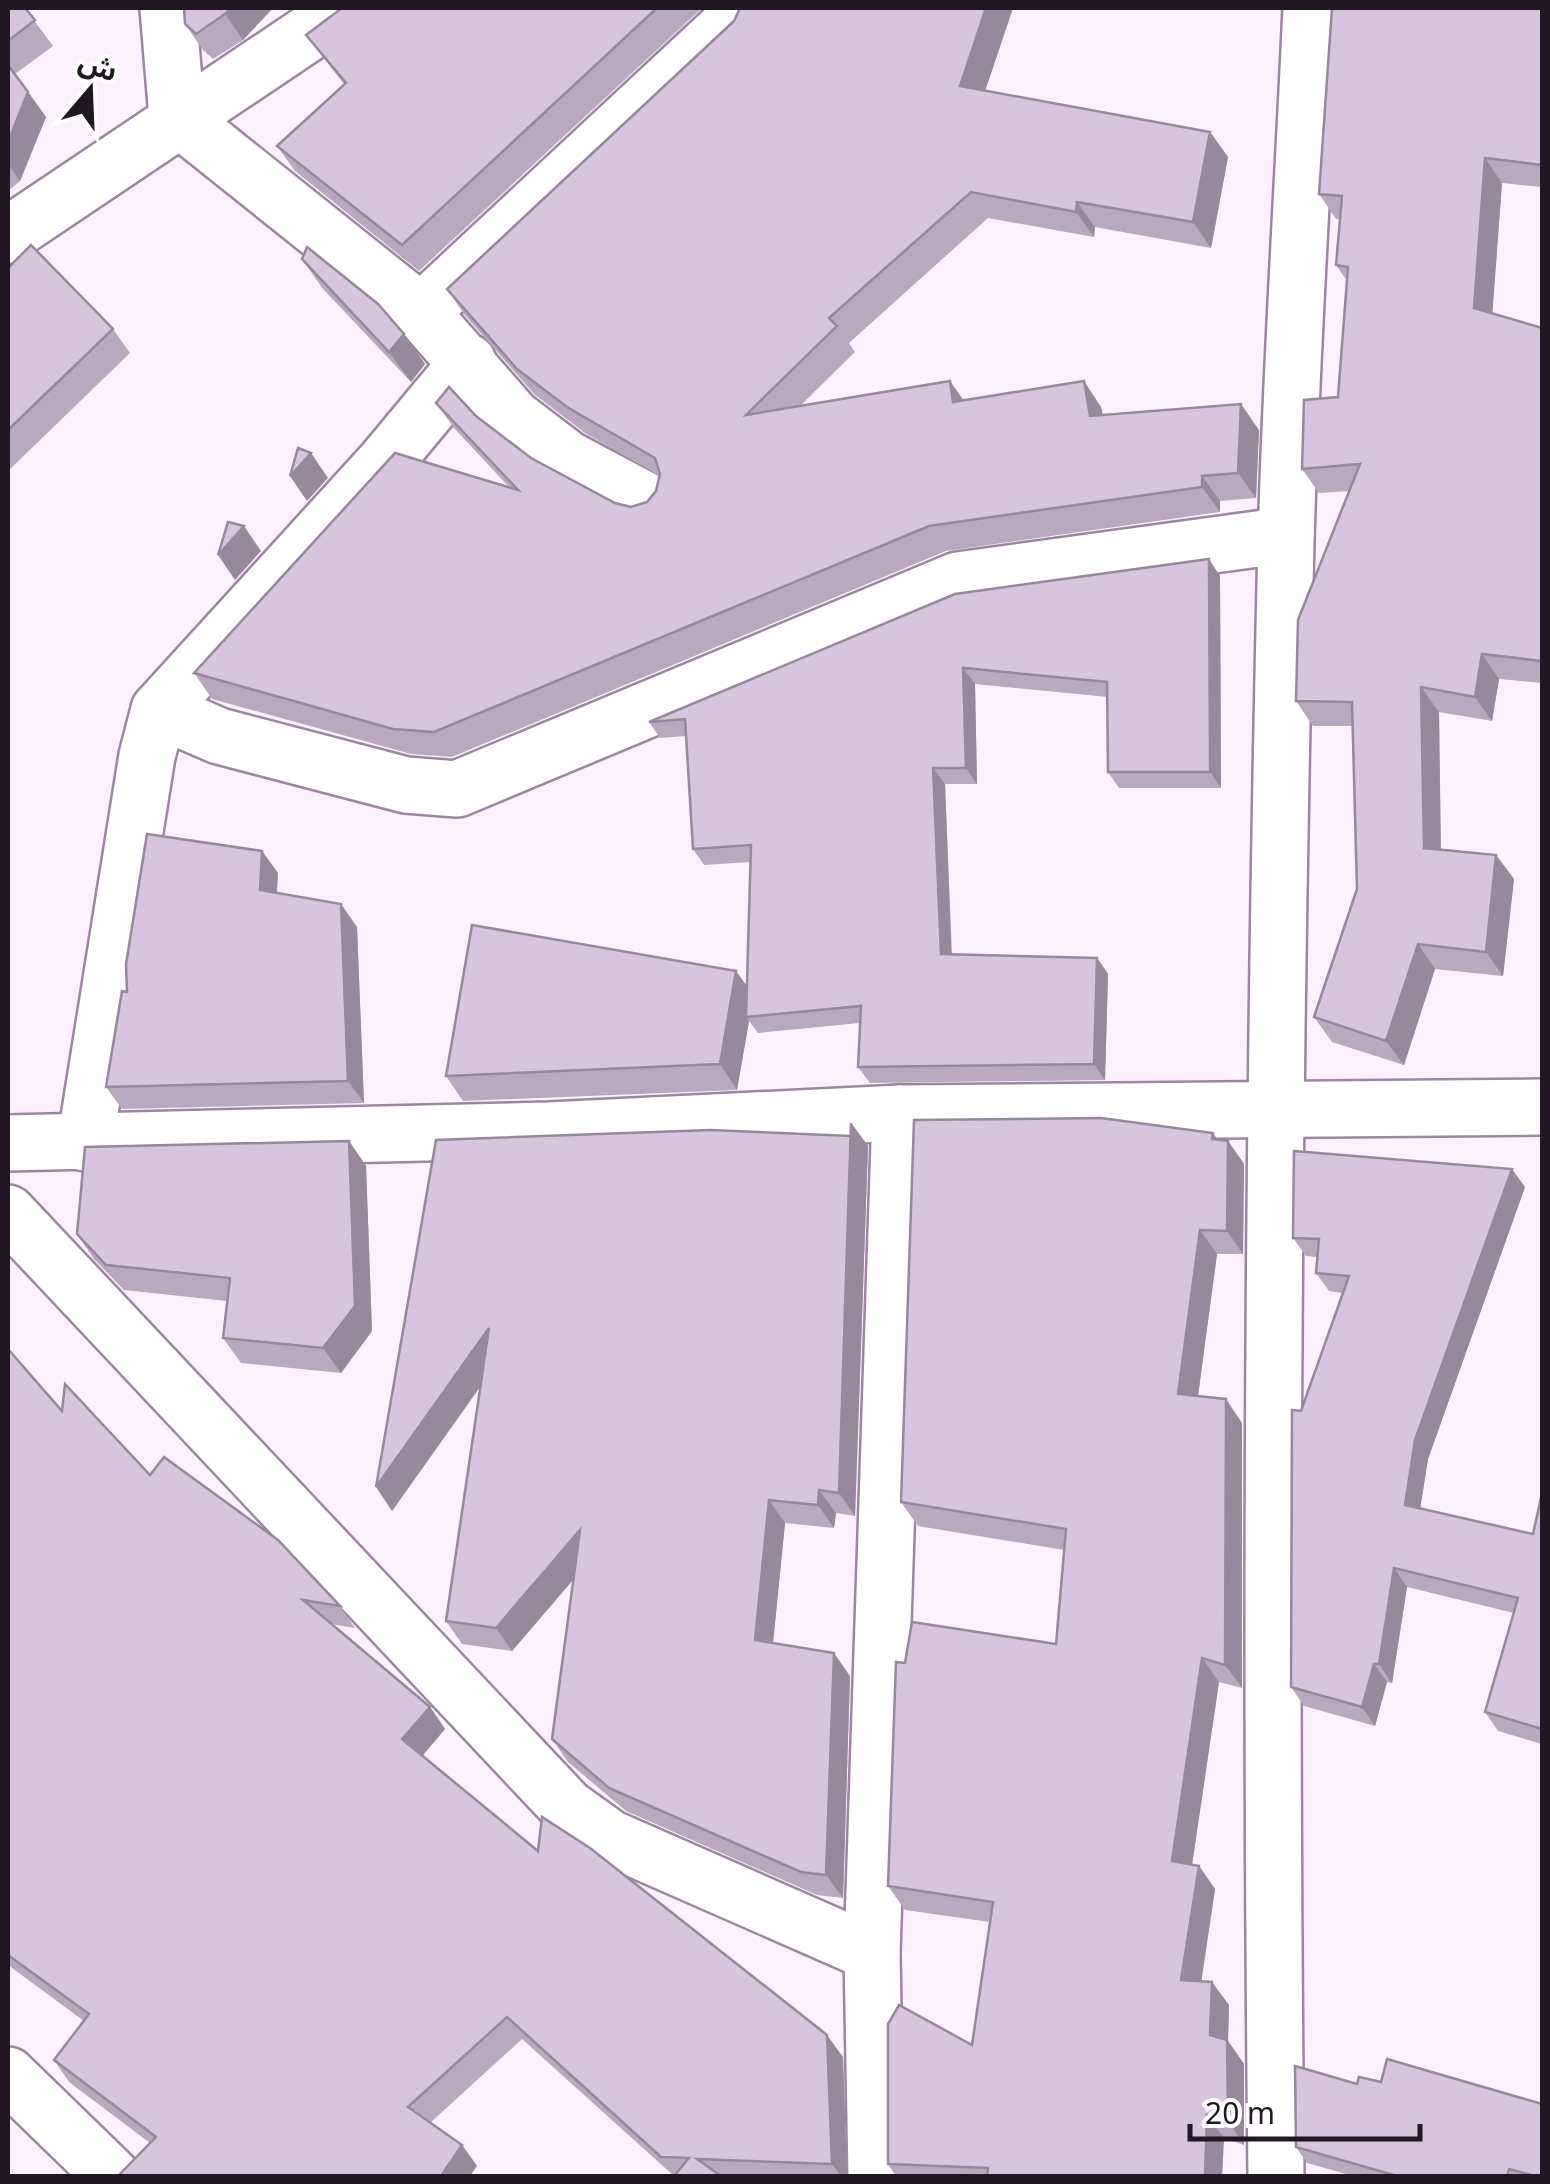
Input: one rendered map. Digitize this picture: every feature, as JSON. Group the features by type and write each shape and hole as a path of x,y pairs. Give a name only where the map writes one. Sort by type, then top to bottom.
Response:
{"street":[{"path":"168,8 177,117 421,312 513,417 568,459 648,501"},
{"path":"8,235 177,117 346,8"},
{"path":"421,312 730,24 738,8"},
{"path":"1276,2176 1276,1110 1286,536 1311,8"},
{"path":"85,1142 147,756 159,710 385,462 468,362"},
{"path":"159,710 219,736 406,785 457,789 958,580 1286,536"},
{"path":"8,1143 550,1130 900,1112 1542,1106"},
{"path":"876,2176 872,1953 900,1112"},
{"path":"8,1213 566,1807 610,1838 872,1953"},
{"path":"8,2075 112,2176"}],"building":[{"path":"8,8 25,8 35,20 8,41"},
{"path":"184,8 231,8 196,34 185,24"},
{"path":"342,8 657,8 402,245 277,146 346,83 306,35"},
{"path":"740,8 986,8 960,86 1210,132 1193,222 1077,202 1076,212 971,192 829,318 837,326 746,415 950,381 953,402 1084,381 1090,416 1241,404 1238,473 1202,476 1202,487 929,526 434,732 393,729 194,673 395,453 518,490 436,403 449,387 476,416 531,458 615,503 631,507 647,502 656,491 660,474 655,458 567,407 517,369 447,289 734,21"},
{"path":"1332,8 1542,8 1542,165 1485,158 1474,308 1542,328 1542,661 1482,654 1475,697 1421,687 1424,848 1496,855 1486,952 1418,944 1386,1041 1314,1017 1357,889 1352,702 1296,701 1298,620 1360,464 1302,469 1304,400 1338,397 1348,267 1336,265 1342,196 1319,194"},
{"path":"8,65 28,92 8,142"},
{"path":"31,245 113,329 8,430 8,268"},
{"path":"307,247 378,304 404,334 389,352 302,259"},
{"path":"298,448 311,453 290,476"},
{"path":"228,522 244,526 218,555"},
{"path":"1209,559 1210,772 1108,772 1107,682 963,668 966,768 933,768 941,954 1097,958 1094,1064 858,1067 861,1006 746,1017 751,845 693,849 685,719 649,722 955,594"},
{"path":"147,834 262,851 260,890 341,904 348,1081 106,1087 122,991 127,992 126,964"},
{"path":"472,925 736,971 720,1064 446,1076"},
{"path":"1101,1118 1213,1133 1212,1139 1228,1141 1227,1231 1200,1230 1178,1394 1226,1399 1225,1665 1202,1658 1172,1861 1199,1866 1181,1980 1212,1982 1210,2035 1227,2040 1228,2121 1207,2115 1205,2176 987,2176 988,2168 888,2164 888,2024 899,2005 972,2045 993,1902 888,1886 896,1662 905,1663 912,1622 1056,1644 1066,1529 901,1502 914,1120"},
{"path":"710,1130 851,1136 839,1493 819,1490 818,1505 769,1500 755,1640 834,1653 826,1875 801,1872 609,1788 552,1739 580,1530 496,1628 446,1621 489,1328 376,1487 436,1140"},
{"path":"349,1141 355,1306 323,1348 223,1338 230,1278 106,1265 77,1234 85,1147"},
{"path":"1294,1151 1512,1169 1415,1440 1405,1505 1533,1534 1542,1493 1542,1729 1485,1712 1518,1598 1394,1568 1379,1664 1374,1664 1362,1707 1291,1687 1292,1410 1301,1411 1349,1276 1316,1273 1319,1239 1293,1238"},
{"path":"8,1349 62,1411 65,1384 150,1475 164,1457 278,1540 340,1606 303,1600 430,1707 402,1739 538,1851 542,1817 590,1848 827,2035 832,2164 697,2159 721,2176 674,2176 689,2158 661,2157 507,2017 408,2107 462,2145 441,2176 118,2176 156,2137 54,2060 89,2014 8,1955"},
{"path":"1387,2059 1542,2104 1542,2176 1509,2169 1507,2176 1397,2176 1296,2147 1295,2066 1357,2084 1359,2077 1381,2082"}]}
